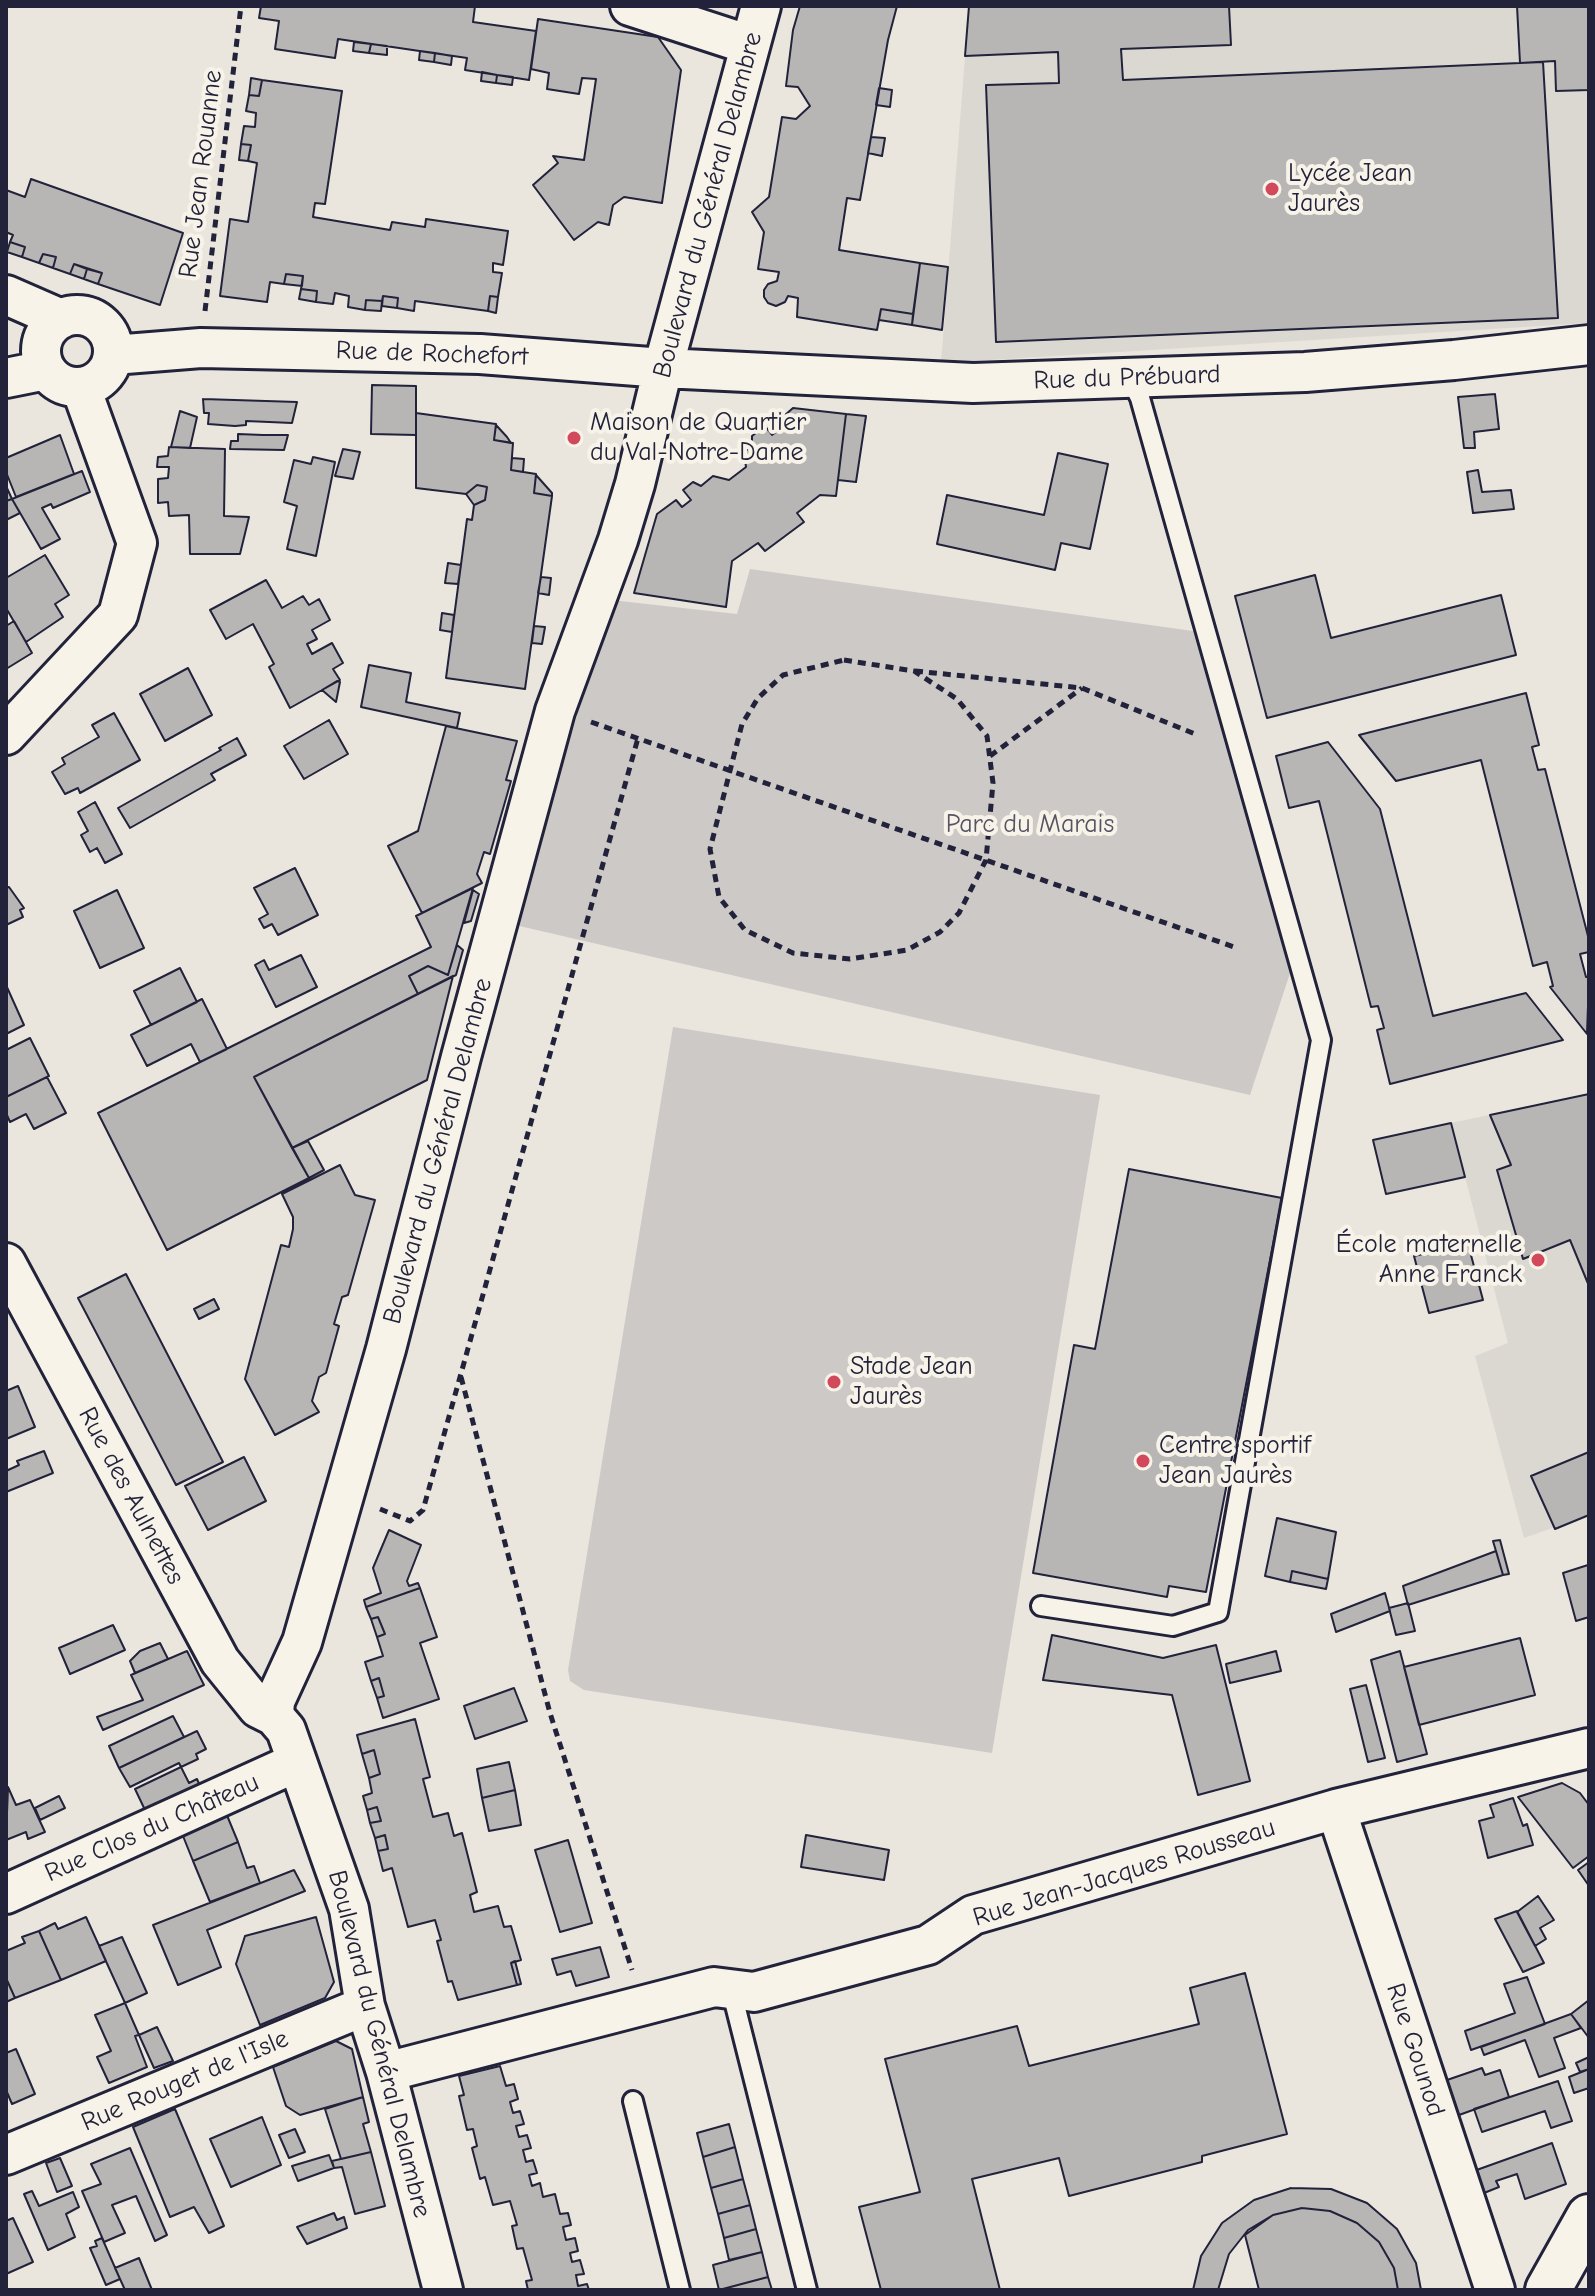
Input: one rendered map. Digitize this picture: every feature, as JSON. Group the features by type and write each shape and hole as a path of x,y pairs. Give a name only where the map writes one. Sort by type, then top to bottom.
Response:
{"street":[{"path":"630,6 750,45"},
{"name":"Boulevard du Général Delambre","path":"443,2290 386,2072 365,2006 349,1909 286,1730 274,1716 275,1701 302,1642 344,1496 386,1349 555,711 618,540 761,6"},
{"path":"6,295 61,319"},
{"path":"80,315 106,338 110,367 92,385 81,388 57,382 41,359 41,346 47,331 61,319 80,315"},
{"name":"Rue de Rochefort","path":"106,338 201,348 480,354 663,368"},
{"name":"Rue du Prébuard","path":"663,368 973,383 1320,371 1589,345"},
{"path":"6,378 46,370"},
{"path":"6,735 118,615 137,543 81,388"},
{"name":"Rue des Aulnettes","path":"6,1263 220,1661 258,1708 274,1716"},
{"name":"Rue Jean-Jacques Rousseau","path":"386,2072 714,1987 754,1992 928,1945 973,1915 1336,1809 1587,1752"},
{"name":"Rue Clos du Château","path":"6,1894 297,1762"},
{"name":"Rue Gounod","path":"1336,1809 1495,2290"},
{"name":"Rue Rouget de l'Isle","path":"6,2155 365,2006"},
{"path":"1548,2290 1589,2217"}],"lane":[{"path":"1041,1606 1173,1626 1218,1612 1321,1040 1144,413 1130,378"},
{"path":"731,1989 807,2290"},
{"path":"633,2101 680,2290"}],"path":[{"name":"Rue Jean Rouanne","path":"201,348 241,6"},
{"path":"914,671 957,699 987,736 993,783 986,860 959,913 940,932 907,950 850,959 793,953 745,930 719,897 710,849 742,724 758,698 783,675 844,660 914,671 1082,688 1195,734"},
{"path":"989,757 1082,688"},
{"path":"555,711 1237,948"},
{"path":"344,1496 410,1521 423,1510 638,738"},
{"path":"461,1376 550,1713 644,2006"}],"shaded area":[{"name":"Lycée Jean Jaurès","path":"969,6 1589,6 1589,323 941,363"},
{"name":"École maternelle Anne Franck","path":"1589,1094 1589,1515 1524,1538 1475,1356 1508,1343 1451,1123"}],"green space":[{"name":"Parc du Marais","path":"750,569 1200,632 1292,967 1250,1095 515,925 611,600 737,614"},
{"name":"Stade Jean Jaurès","path":"673,1027 1100,1095 992,1753 584,1690 570,1681 568,1670"}],"building":[{"path":"261,6 475,6 473,22 536,31 529,80 465,70 467,58 338,39 335,58 275,49 279,21 259,18"},
{"path":"800,6 897,6 888,40 860,200 847,198 839,250 920,263 913,314 881,309 877,330 797,317 798,298 788,296 785,302 776,306 764,297 764,290 768,284 777,281 779,272 758,269 764,232 752,212 769,197 782,117 796,119 810,106 798,87 786,86 793,30"},
{"name":"Lycée Jean Jaurès","path":"969,6 1229,6 1231,45 1121,49 1123,80 1543,62 1558,318 996,342 986,85 1059,83 1058,52 965,56"},
{"path":"1517,6 1589,6 1589,90 1556,91 1555,61 1520,63"},
{"path":"538,19 658,37 681,70 662,203 624,197 613,205 609,225 598,222 574,240 533,185 558,163 553,156 584,160 596,79 582,78 579,94 547,89 549,73 531,69"},
{"path":"354,42 371,44 369,53 353,51"},
{"path":"371,44 387,46 387,55 369,53"},
{"path":"420,51 435,53 434,62 419,60"},
{"path":"435,53 452,56 451,65 434,62"},
{"path":"482,72 497,75 496,83 481,81"},
{"path":"497,75 513,77 512,85 496,83"},
{"path":"251,78 262,80 259,96 249,95"},
{"path":"262,80 342,91 325,204 315,203 313,217 390,230 392,222 425,227 426,219 508,231 503,265 493,263 493,272 502,273 498,297 490,296 488,311 415,301 414,311 397,308 398,298 383,296 382,301 366,300 365,310 348,307 349,296 335,293 333,304 316,302 317,291 301,289 303,276 286,274 284,284 270,282 267,302 220,296 230,219 248,222 257,163 248,161 251,145 241,144 244,126 255,127 256,113 246,111 249,95 259,96"},
{"path":"879,88 892,90 890,107 876,105"},
{"path":"871,137 885,138 882,156 868,153"},
{"path":"241,144 251,145 248,161 239,160"},
{"path":"31,179 183,233 160,305 98,284 102,273 74,264 70,274 53,268 56,257 43,254 39,263 22,257 25,247 10,242 13,235 6,232 6,190 25,197"},
{"path":"10,242 25,247 22,257 7,252"},
{"path":"43,254 56,257 53,268 39,263"},
{"path":"920,263 948,267 942,330 912,325"},
{"path":"74,264 87,269 84,279 70,274"},
{"path":"87,269 102,273 98,284 84,279"},
{"path":"286,274 303,276 302,286 284,284"},
{"path":"301,289 317,291 316,302 299,299"},
{"path":"383,296 398,298 397,308 382,306"},
{"path":"490,296 498,297 496,313 488,311"},
{"path":"366,300 382,301 381,311 365,310"},
{"path":"881,309 913,314 912,325 879,320"},
{"path":"372,385 416,386 416,435 371,434"},
{"path":"1495,394 1499,429 1474,432 1475,448 1464,448 1458,397"},
{"path":"203,399 297,402 292,423 246,421 246,425 235,426 208,424 209,413 204,413"},
{"path":"793,408 846,414 836,496 820,495 797,513 804,522 765,551 758,543 732,561 726,607 634,593 657,514 676,500 682,507 691,500 683,490 693,482 701,486 713,476 729,480 746,467 744,452 752,446 752,436 765,426 772,435 780,429 776,423"},
{"path":"180,411 197,417 190,448 171,447"},
{"path":"416,413 496,424 494,440 513,443 511,470 536,474 534,493 552,496 525,689 446,678 467,519 472,520 474,505 485,500 487,487 477,485 466,494 416,488"},
{"path":"846,414 866,416 856,482 838,480"},
{"path":"496,425 507,437 511,443 494,440"},
{"path":"238,434 288,435 284,450 230,449 231,441 238,441"},
{"path":"60,435 74,474 16,497 6,472 6,458"},
{"path":"169,447 225,449 224,516 249,517 240,554 190,554 189,515 169,516 168,502 158,503 158,479 168,478 169,467 157,467 158,457 168,456"},
{"path":"343,449 360,452 353,479 335,476"},
{"path":"1058,453 1108,464 1090,549 1061,543 1055,570 937,544 947,495 1044,515"},
{"path":"313,457 335,462 316,556 287,549 297,506 284,502 294,460 311,464"},
{"path":"512,458 524,459 523,472 511,470"},
{"path":"1478,470 1482,492 1511,490 1514,509 1473,513 1467,472"},
{"path":"82,471 90,492 53,508 51,504 42,508 60,539 41,549 12,499"},
{"path":"536,475 552,493 552,496 534,493"},
{"path":"477,485 487,487 485,500 474,505 466,494"},
{"path":"6,486 12,499 6,501"},
{"path":"12,499 20,513 6,520 6,501"},
{"path":"45,555 69,595 55,604 63,617 26,642 6,608 6,578"},
{"path":"448,563 461,565 458,584 445,583"},
{"path":"1315,575 1331,638 1501,595 1516,655 1267,718 1235,596"},
{"path":"541,577 551,578 549,595 538,593"},
{"path":"266,580 282,608 303,596 309,605 319,599 330,620 312,630 317,639 307,644 312,654 332,643 343,663 333,669 340,680 290,708 269,667 274,664 253,624 226,639 210,610"},
{"path":"442,613 454,615 452,632 440,630"},
{"path":"14,621 32,653 6,669 6,626"},
{"path":"534,626 545,627 542,644 532,643"},
{"path":"369,665 411,673 406,702 460,713 457,728 361,707"},
{"path":"188,668 212,715 165,741 140,694"},
{"path":"340,682 336,702 322,690"},
{"path":"1526,693 1539,745 1532,747 1538,770 1545,769 1589,940 1589,952 1580,954 1586,977 1589,977 1587,1034 1550,987 1553,986 1547,962 1533,966 1481,760 1396,781 1359,735"},
{"path":"114,713 140,760 80,793 78,788 65,794 52,772 65,764 62,758 99,737 92,725"},
{"path":"329,720 348,754 304,779 284,746"},
{"path":"446,726 517,741 506,780 511,781 490,854 484,852 477,874 482,883 422,913 388,846 418,831"},
{"path":"237,738 246,755 211,774 215,780 130,828 118,808"},
{"path":"1328,742 1380,809 1433,1016 1526,993 1563,1040 1390,1084 1377,1030 1384,1028 1378,1006 1371,1007 1319,801 1289,808 1276,756"},
{"path":"95,802 122,854 105,863 97,848 90,852 81,835 88,831 78,812"},
{"path":"295,868 318,915 278,935 272,924 264,928 259,919 268,914 254,888"},
{"path":"9,887 24,908 20,910 23,917 6,925 6,888"},
{"path":"473,888 448,975 428,966 409,976 418,994 254,1077 309,1178 167,1250 98,1113 431,947 416,916"},
{"path":"117,890 144,948 100,968 74,911"},
{"path":"473,890 479,894 471,921 464,923"},
{"path":"457,945 463,950 456,975 418,994 409,976 428,966 448,975"},
{"path":"301,955 317,987 276,1007 255,965 264,960 269,970"},
{"path":"180,968 197,1002 151,1025 134,991"},
{"path":"453,976 427,1080 292,1148 254,1077"},
{"path":"6,985 24,1025 6,1034"},
{"path":"202,999 227,1049 200,1062 191,1044 147,1066 131,1035"},
{"path":"30,1038 49,1076 6,1097 6,1050"},
{"path":"47,1077 66,1113 34,1129 26,1114 10,1122 6,1113 6,1097"},
{"path":"1589,1094 1589,1286 1570,1240 1523,1259 1497,1170 1511,1165 1490,1115"},
{"path":"1451,1123 1465,1177 1386,1194 1373,1140"},
{"path":"308,1141 324,1170 309,1178 292,1148"},
{"path":"340,1165 355,1195 375,1200 348,1295 342,1297 334,1324 339,1326 326,1373 319,1377 312,1401 319,1412 275,1435 245,1379 281,1245 289,1247 293,1229 293,1217 282,1194"},
{"name":"Centre sportif Jean Jaurès","path":"1129,1169 1282,1198 1206,1592 1169,1586 1167,1597 1033,1573 1074,1345 1095,1349"},
{"path":"1468,1244 1483,1300 1429,1313 1414,1256"},
{"path":"126,1274 223,1462 176,1485 78,1298"},
{"path":"214,1299 219,1309 199,1319 194,1309"},
{"path":"18,1386 35,1427 6,1439 6,1391"},
{"path":"44,1451 53,1473 6,1492 6,1471 19,1465 17,1461"},
{"path":"1589,1452 1589,1515 1555,1529 1531,1476"},
{"path":"244,1457 266,1501 208,1530 185,1486"},
{"path":"1277,1518 1336,1532 1328,1579 1292,1571 1290,1582 1265,1576"},
{"path":"389,1530 421,1545 407,1581 409,1586 418,1583 420,1588 366,1607 364,1600 381,1593 373,1568"},
{"path":"1500,1540 1509,1574 1503,1575 1493,1541"},
{"path":"1496,1551 1503,1575 1408,1605 1403,1586"},
{"path":"1588,1565 1589,1617 1576,1621 1563,1573"},
{"path":"1292,1571 1328,1579 1326,1589 1290,1582"},
{"path":"420,1588 437,1637 420,1643 439,1699 383,1718 377,1698 384,1696 379,1678 371,1681 365,1662 383,1656 377,1637 385,1634 378,1617 371,1619 366,1607"},
{"path":"1385,1593 1390,1611 1336,1632 1331,1614"},
{"path":"1408,1603 1415,1631 1396,1635 1389,1608"},
{"path":"378,1617 385,1634 377,1637 371,1619"},
{"path":"113,1625 125,1650 70,1674 59,1648"},
{"path":"1052,1635 1163,1658 1216,1645 1250,1781 1198,1795 1172,1695 1043,1680"},
{"path":"1520,1638 1535,1695 1419,1725 1404,1667"},
{"path":"160,1643 168,1659 135,1673 130,1661 140,1651"},
{"path":"187,1651 204,1685 103,1730 97,1717 143,1700 131,1675"},
{"path":"1276,1651 1281,1671 1230,1683 1226,1664"},
{"path":"1400,1651 1427,1754 1397,1762 1371,1660"},
{"path":"379,1678 384,1696 377,1698 371,1681"},
{"path":"1366,1685 1385,1758 1368,1762 1350,1689"},
{"path":"514,1688 527,1721 475,1739 464,1706"},
{"path":"173,1716 184,1737 119,1768 109,1746"},
{"path":"415,1719 430,1777 423,1779 433,1817 448,1813 454,1836 462,1833 477,1892 470,1895 474,1912 498,1906 504,1927 511,1926 521,1960 511,1963 517,1985 458,2000 452,1981 448,1982 435,1920 408,1927 392,1868 383,1871 378,1851 388,1849 385,1835 375,1838 370,1823 381,1821 377,1807 367,1810 363,1796 372,1793 369,1778 380,1774 374,1750 362,1754 357,1735"},
{"path":"197,1731 206,1749 196,1754 198,1759 181,1767 179,1763 130,1787 119,1768"},
{"path":"374,1750 380,1774 369,1778 362,1754"},
{"path":"509,1762 515,1790 482,1798 477,1769"},
{"path":"181,1767 189,1783 197,1779 200,1786 145,1810 135,1789"},
{"path":"1562,1783 1580,1793 1589,1805 1589,1856 1573,1868 1518,1797"},
{"path":"8,1787 16,1805 30,1800 45,1832 28,1839 26,1832 6,1840"},
{"path":"515,1790 521,1825 489,1831 482,1798"},
{"path":"59,1796 65,1808 40,1820 35,1808"},
{"path":"1513,1798 1523,1826 1527,1824 1533,1845 1488,1858 1479,1821 1494,1817 1490,1805"},
{"path":"377,1807 381,1821 370,1823 367,1810"},
{"path":"226,1813 238,1842 193,1861 181,1831"},
{"path":"385,1835 388,1849 378,1851 375,1838"},
{"path":"806,1835 889,1850 884,1880 801,1867"},
{"path":"568,1840 592,1923 560,1932 535,1850"},
{"path":"238,1842 247,1868 254,1866 260,1883 210,1902 193,1861"},
{"path":"1589,1862 1589,1886 1578,1870"},
{"path":"294,1870 305,1891 207,1930 221,1967 178,1985 153,1925"},
{"path":"1538,1896 1554,1920 1540,1928 1546,1939 1535,1946 1517,1912"},
{"path":"1517,1911 1544,1963 1523,1972 1495,1919"},
{"path":"86,1917 106,1961 61,1980 39,1931 55,1923 58,1929"},
{"path":"316,1917 334,1982 325,1998 260,2025 236,1964 245,1936"},
{"path":"39,1931 61,1980 15,1998 6,1978 6,1951 25,1943 22,1937"},
{"path":"122,1937 147,1993 125,2003 99,1946"},
{"path":"600,1947 609,1977 576,1986 571,1971 557,1975 552,1959"},
{"path":"515,1961 521,1984 517,1985 511,1963"},
{"path":"1245,1973 1287,2134 1202,2156 1202,2162 1069,2196 1059,2158 972,2179 1000,2290 881,2290 859,2207 920,2192 885,2059 1017,2026 1029,2066 1199,2024 1190,1988"},
{"path":"1527,1977 1545,2024 1471,2050 1465,2031 1515,2013 1504,1984"},
{"path":"6,1978 15,1998 6,2002"},
{"path":"1589,2000 1589,2038 1571,2014"},
{"path":"125,2003 139,2035 135,2036 147,2067 109,2083 97,2057 111,2051 95,2015"},
{"path":"1571,2014 1581,2028 1554,2038 1565,2068 1539,2077 1525,2040 1484,2055 1481,2047"},
{"path":"157,2027 173,2061 154,2068 139,2035"},
{"path":"336,2041 352,2049 363,2097 300,2115 286,2106 273,2067"},
{"path":"16,2049 35,2094 12,2104 6,2090 6,2053"},
{"path":"1589,2057 1589,2069 1580,2072 1576,2063"},
{"path":"500,2066 506,2086 514,2084 518,2099 510,2102 513,2113 520,2111 524,2124 516,2126 519,2137 527,2135 531,2148 523,2150 526,2162 533,2160 537,2173 529,2175 532,2186 540,2183 543,2197 555,2194 560,2214 568,2213 571,2225 563,2227 566,2240 575,2238 578,2251 570,2253 572,2262 580,2260 584,2274 576,2275 578,2286 587,2284 589,2290 528,2290 526,2281 532,2280 523,2248 517,2249 512,2226 517,2225 510,2201 493,2205 485,2177 480,2179 472,2148 477,2146 473,2129 467,2130 459,2096 464,2095 459,2076"},
{"path":"1482,2068 1485,2075 1500,2070 1509,2097 1459,2115 1447,2080"},
{"path":"1589,2069 1589,2088 1574,2093 1569,2077"},
{"path":"1558,2081 1572,2121 1551,2128 1545,2111 1482,2132 1474,2109"},
{"path":"363,2097 369,2122 363,2124 371,2152 341,2159 325,2109"},
{"path":"175,2109 224,2226 209,2233 194,2207 170,2217 133,2127"},
{"path":"262,2117 281,2165 231,2187 210,2139"},
{"path":"729,2124 735,2147 703,2157 697,2133"},
{"path":"295,2129 305,2152 289,2158 279,2135"},
{"path":"1552,2143 1566,2184 1525,2199 1517,2174 1496,2181 1499,2187 1479,2195 1471,2172"},
{"path":"735,2147 743,2179 711,2188 703,2157"},
{"path":"130,2148 167,2235 155,2241 136,2196 112,2205 125,2233 104,2242 82,2191 101,2184 91,2164"},
{"path":"371,2152 385,2206 355,2214 342,2167 334,2168 332,2161"},
{"path":"329,2155 334,2168 298,2181 292,2166"},
{"path":"60,2158 72,2186 57,2192 46,2163"},
{"path":"743,2179 750,2205 718,2214 711,2188"},
{"path":"1291,2188 1331,2189 1367,2203 1397,2229 1416,2263 1421,2290 1398,2290 1394,2268 1379,2242 1357,2223 1330,2211 1302,2208 1273,2215 1248,2230 1229,2254 1218,2290 1193,2290 1201,2256 1222,2223 1254,2200"},
{"path":"32,2191 39,2206 73,2192 79,2207 66,2214 75,2237 48,2250 24,2194"},
{"path":"750,2205 756,2229 724,2238 718,2214"},
{"path":"1302,2208 1330,2211 1357,2223 1379,2242 1394,2268 1398,2290 1259,2290 1245,2235 1273,2215"},
{"path":"334,2213 337,2220 344,2217 347,2228 307,2244 297,2227"},
{"path":"13,2218 33,2262 6,2274 6,2221"},
{"path":"756,2229 762,2252 729,2260 724,2238"},
{"path":"102,2238 120,2279 106,2285 90,2248 97,2246 95,2241"},
{"path":"762,2252 768,2277 719,2290 713,2265"},
{"path":"139,2258 152,2290 125,2290 115,2268"},
{"path":"768,2277 772,2290 719,2290"}],"place":[{"name":"Lycée Jean Jaurès","path":"1272,189"},
{"name":"Maison de Quartier du Val-Notre-Dame","path":"574,438"},
{"name":"École maternelle Anne Franck","path":"1538,1260"},
{"name":"Stade Jean Jaurès","path":"834,1382"},
{"name":"Centre sportif Jean Jaurès","path":"1143,1461"}]}
